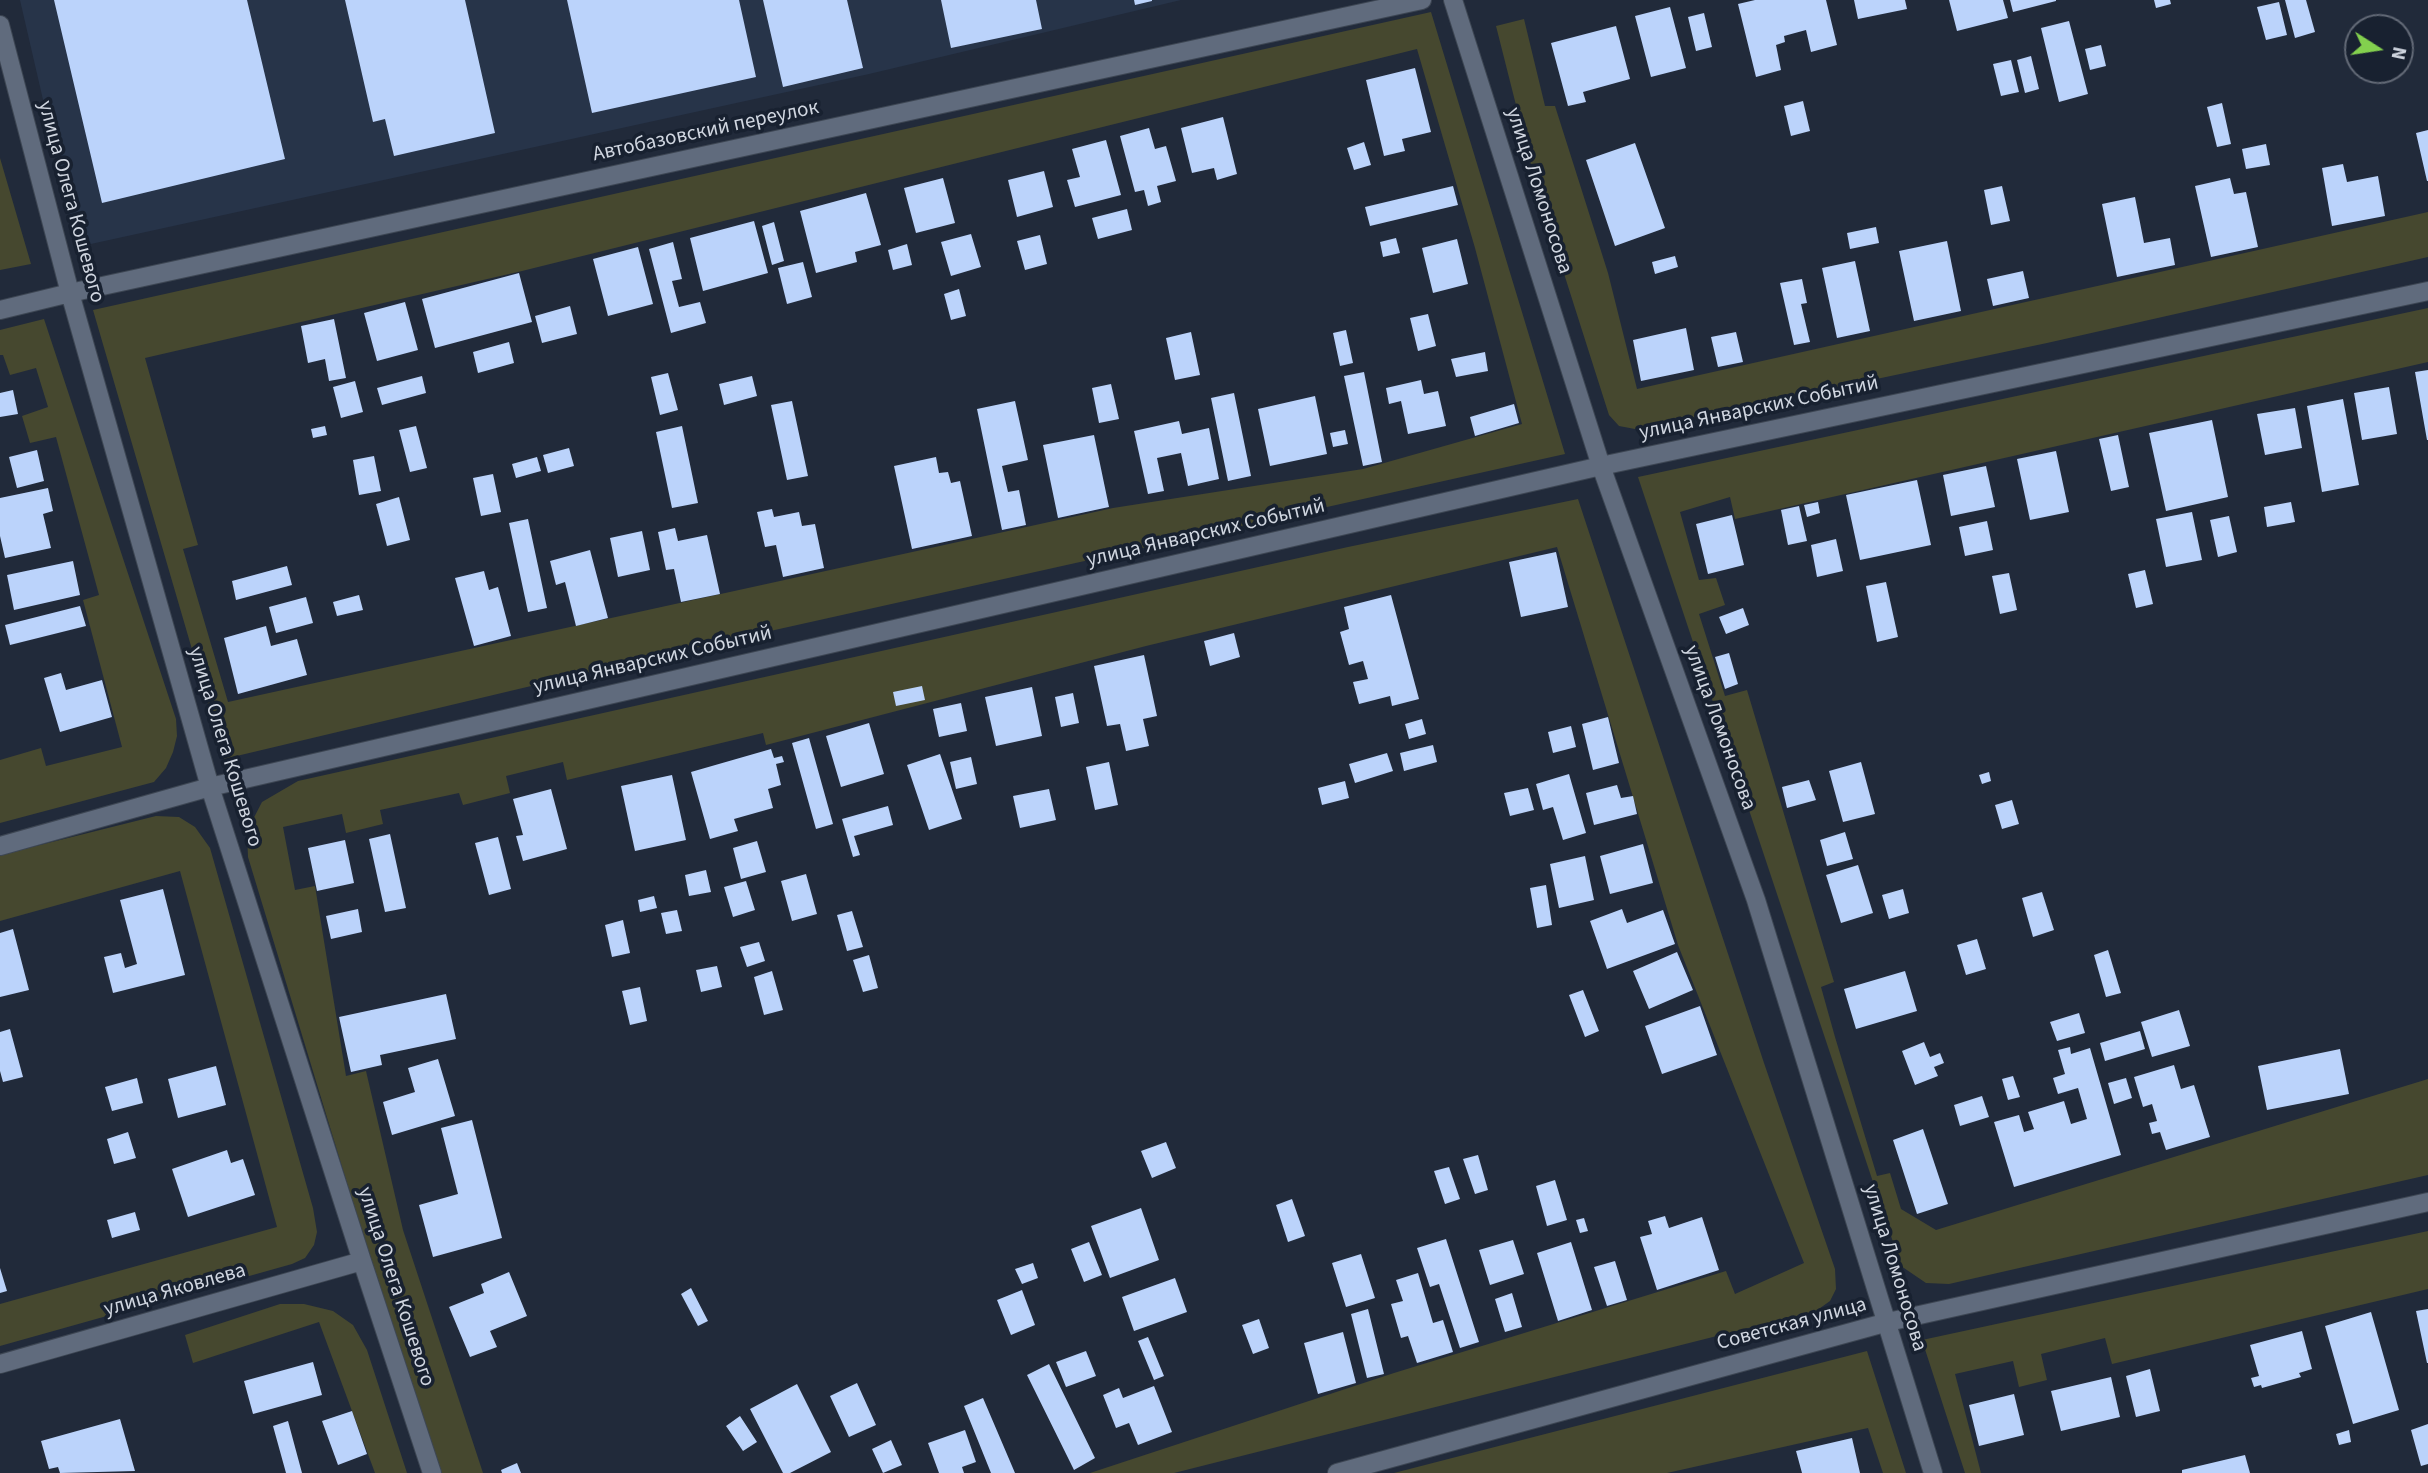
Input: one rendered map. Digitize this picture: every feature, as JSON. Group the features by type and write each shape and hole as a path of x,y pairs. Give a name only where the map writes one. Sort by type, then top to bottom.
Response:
{"street":[{"name":"Автобазовский переулок","path":"0,310 1422,0"},
{"name":"улица Ломоносова","path":"1453,0 1601,466 1756,901 1933,1473"},
{"name":"улица Олега Кошевого","path":"0,25 70,293 211,787 432,1473"},
{"name":"улица Январских Событий","path":"0,846 211,787 1601,466 2428,291"},
{"name":"Советская улица","path":"1337,1473 1888,1322 2428,1202"},
{"name":"улица Яковлева","path":"0,1364 362,1261"}],"shaded area":[{"path":"20,0 1181,0 869,74 77,247"}],"green space":[{"path":"1431,12 1565,454 649,658 224,759 93,310","holes":["1417,49 1475,248 1522,424 1363,469 1113,508 228,702 183,549 198,545 145,358 522,271"]},
{"path":"1524,19 1545,106 1555,106 1608,273 1637,389 2428,212 2428,257 2047,343 1668,423 1635,429 1619,426 1609,415 1538,192 1496,26"},
{"path":"0,158 31,264 0,270"},
{"path":"2428,308 2428,362 1735,519 1730,497 1680,512 1699,580 1716,578 1725,605 1699,614 1725,696 1747,690 1834,982 1821,987 1835,1037 1877,1176 1890,1173 1901,1209 1936,1230 2428,1079 2428,1175 1949,1284 1926,1283 1901,1266 1638,477"},
{"path":"44,319 176,719 177,736 166,768 154,782 0,823 0,760 41,748 46,766 122,747 83,600 99,595 56,437 30,443 22,416 48,407 36,368 10,375 3,355 0,355 0,330"},
{"path":"1578,499 1764,1063 1835,1269 1836,1289 1830,1301 1816,1311 1174,1473 1090,1473 1394,1373 1726,1271 1735,1294 1804,1263 1678,945 1557,547 1146,646 766,745 763,733 567,780 563,762 506,776 510,793 463,805 459,793 380,810 383,824 346,833 342,814 283,827 295,890 315,886 346,1076 366,1071 403,1230 483,1473 440,1473 373,1269 248,857 247,831 262,802 298,781 1348,547"},
{"path":"156,816 179,817 195,827 210,848 313,1208 317,1232 314,1245 305,1258 292,1264 0,1346 0,1304 277,1227 180,871 0,921 0,855"},
{"path":"2428,1231 2428,1289 2112,1364 2105,1338 2041,1354 2047,1380 2019,1387 2013,1361 1955,1374 1981,1473 1965,1473 1922,1340"},
{"path":"280,1304 304,1304 333,1311 353,1325 367,1350 407,1473 375,1473 319,1322 193,1363 185,1335"},
{"path":"1867,1351 1906,1473 1883,1473 1868,1428 1667,1473 1394,1473"}],"building":[{"path":"54,0 247,0 285,159 102,203"},
{"path":"345,0 465,0 495,133 394,156 385,119 373,122"},
{"path":"567,0 739,0 756,77 592,113"},
{"path":"763,0 847,0 863,68 783,87"},
{"path":"941,0 1036,0 1042,29 951,48"},
{"path":"1134,0 1152,0 1152,1 1135,5"},
{"path":"1755,0 1826,0 1837,45 1811,52 1806,30 1784,36 1785,42 1776,45 1781,70 1756,77 1738,4"},
{"path":"1854,0 1905,0 1907,9 1858,19"},
{"path":"1949,0 2003,0 2008,18 1957,31"},
{"path":"2010,0 2056,0 2056,1 2013,12"},
{"path":"2154,0 2170,0 2171,4 2156,8"},
{"path":"2285,0 2306,0 2315,32 2295,38"},
{"path":"2279,2 2287,35 2266,40 2257,7"},
{"path":"1670,7 1686,68 1651,77 1635,16"},
{"path":"1704,13 1712,47 1696,51 1688,17"},
{"path":"2069,21 2088,94 2059,102 2041,28"},
{"path":"1616,26 1630,79 1583,92 1586,102 1568,106 1551,43"},
{"path":"2101,45 2106,66 2090,70 2085,49"},
{"path":"2031,56 2039,89 2025,93 2017,60"},
{"path":"2011,60 2019,92 2001,96 1993,64"},
{"path":"1415,68 1431,132 1402,139 1405,151 1384,156 1366,80"},
{"path":"1803,101 1810,131 1791,136 1784,106"},
{"path":"2222,103 2231,144 2217,147 2207,107"},
{"path":"1223,117 1237,174 1217,180 1214,168 1192,173 1181,128"},
{"path":"1149,128 1155,149 1166,146 1176,181 1157,186 1161,202 1148,206 1144,190 1135,192 1120,136"},
{"path":"2428,130 2428,181 2427,181 2416,133"},
{"path":"1106,140 1121,195 1075,207 1067,180 1080,177 1072,149"},
{"path":"1364,142 1371,165 1354,170 1347,148"},
{"path":"1635,143 1665,228 1615,246 1586,160"},
{"path":"2266,144 2270,165 2246,169 2242,149"},
{"path":"2343,164 2347,182 2378,176 2385,216 2332,226 2322,168"},
{"path":"1044,171 1053,207 1017,217 1008,180"},
{"path":"943,178 955,223 916,233 904,188"},
{"path":"2230,178 2234,194 2246,192 2258,247 2211,257 2195,186"},
{"path":"1453,186 1458,205 1370,226 1365,207"},
{"path":"2002,186 2010,221 1991,225 1984,190"},
{"path":"866,193 881,245 855,252 857,262 816,273 800,211"},
{"path":"2135,197 2144,243 2170,238 2175,265 2117,277 2102,204"},
{"path":"1127,209 1132,230 1098,239 1092,218"},
{"path":"754,221 768,273 703,291 690,238"},
{"path":"774,222 784,261 772,265 762,226"},
{"path":"1876,227 1879,243 1850,249 1847,233"},
{"path":"971,234 981,267 951,276 941,242"},
{"path":"1040,235 1047,264 1025,270 1017,241"},
{"path":"1396,238 1400,253 1383,257 1380,242"},
{"path":"1457,239 1468,284 1433,293 1422,248"},
{"path":"1947,241 1961,311 1914,321 1899,251"},
{"path":"673,242 682,279 672,281 679,307 700,302 706,323 671,333 649,249"},
{"path":"907,244 912,265 893,270 888,250"},
{"path":"638,247 653,304 608,316 593,259"},
{"path":"1675,256 1678,267 1655,274 1652,262"},
{"path":"1855,261 1870,331 1837,338 1822,268"},
{"path":"803,262 812,297 787,304 778,268"},
{"path":"2023,271 2029,298 1993,306 1987,279"},
{"path":"519,273 532,322 435,348 422,299"},
{"path":"1802,279 1807,303 1801,304 1810,342 1794,345 1780,283"},
{"path":"959,289 966,316 951,320 944,294"},
{"path":"405,302 418,350 377,361 364,313"},
{"path":"570,306 577,334 542,343 535,316"},
{"path":"1428,314 1436,346 1418,351 1410,318"},
{"path":"334,319 346,378 329,381 325,359 308,363 301,326"},
{"path":"1686,328 1694,370 1641,381 1633,340"},
{"path":"1346,330 1353,363 1340,366 1333,333"},
{"path":"1191,332 1200,375 1175,380 1166,338"},
{"path":"1736,332 1743,362 1718,367 1711,337"},
{"path":"509,342 514,363 478,373 473,352"},
{"path":"1485,352 1488,371 1456,377 1451,359"},
{"path":"2428,370 2428,440 2427,440 2415,372"},
{"path":"1364,372 1382,462 1363,466 1344,376"},
{"path":"668,373 678,410 660,415 651,377"},
{"path":"422,376 426,393 382,405 377,388"},
{"path":"752,376 757,396 724,405 719,384"},
{"path":"1421,380 1424,394 1438,391 1446,426 1408,434 1401,401 1389,404 1386,388"},
{"path":"355,381 363,412 341,418 333,387"},
{"path":"1111,384 1119,419 1099,423 1092,388"},
{"path":"2389,387 2397,434 2362,440 2354,393"},
{"path":"13,390 18,414 0,417 0,393"},
{"path":"1234,393 1251,476 1228,481 1211,398"},
{"path":"1315,396 1327,454 1270,466 1258,409"},
{"path":"2343,399 2359,485 2322,492 2307,406"},
{"path":"792,401 808,476 787,480 771,405"},
{"path":"1015,401 1028,460 1002,466 1008,492 1019,490 1026,525 1002,530 977,409"},
{"path":"1514,404 1519,423 1475,436 1470,417"},
{"path":"2295,408 2302,448 2265,455 2257,414"},
{"path":"2212,420 2228,497 2166,511 2149,433"},
{"path":"1179,421 1182,434 1209,428 1219,479 1188,486 1181,453 1157,458 1164,491 1148,494 1134,431"},
{"path":"325,426 327,435 313,438 311,429"},
{"path":"416,426 427,468 410,472 399,430"},
{"path":"682,426 698,503 672,508 656,432"},
{"path":"1345,430 1348,444 1333,447 1330,433"},
{"path":"1094,435 1109,507 1058,518 1043,445"},
{"path":"2118,435 2129,487 2111,491 2099,439"},
{"path":"569,448 574,466 548,473 543,455"},
{"path":"37,450 44,481 17,488 9,457"},
{"path":"2056,451 2069,512 2030,520 2017,459"},
{"path":"374,456 381,491 359,495 353,460"},
{"path":"537,457 541,471 516,478 512,464"},
{"path":"936,457 939,473 948,472 951,483 960,481 972,536 912,549 894,466"},
{"path":"1986,466 1995,507 1951,516 1943,475"},
{"path":"493,474 501,512 481,516 473,478"},
{"path":"1917,480 1931,545 1860,560 1846,495"},
{"path":"48,488 53,511 43,514 51,548 5,558 0,536 0,498"},
{"path":"399,497 410,540 387,546 376,504"},
{"path":"1818,502 1820,513 1807,517 1804,505"},
{"path":"2291,502 2295,522 2267,527 2264,507"},
{"path":"1799,506 1807,541 1788,545 1781,510"},
{"path":"772,509 774,517 799,512 802,526 815,524 824,568 783,577 776,545 765,547 757,512"},
{"path":"2192,512 2202,560 2166,567 2156,519"},
{"path":"1732,515 1744,565 1708,574 1696,524"},
{"path":"2229,516 2237,552 2218,557 2210,520"},
{"path":"528,519 547,608 528,612 509,523"},
{"path":"1987,521 1993,550 1965,556 1959,527"},
{"path":"675,528 678,541 707,535 720,594 681,602 674,569 666,570 658,532"},
{"path":"642,531 650,570 618,577 610,538"},
{"path":"1836,539 1843,571 1817,577 1811,545"},
{"path":"590,550 608,618 576,626 565,582 556,585 550,561"},
{"path":"1556,552 1568,607 1521,617 1509,562"},
{"path":"73,561 80,595 14,610 7,575"},
{"path":"287,566 292,585 236,600 232,581"},
{"path":"2145,570 2153,604 2136,608 2128,574"},
{"path":"484,571 489,590 498,587 511,636 474,646 455,578"},
{"path":"2009,573 2017,610 2000,614 1992,576"},
{"path":"1886,582 1898,637 1877,642 1866,586"},
{"path":"359,595 363,610 337,616 333,602"},
{"path":"1391,595 1419,699 1392,706 1390,696 1359,704 1353,682 1368,679 1363,661 1349,665 1340,632 1349,629 1344,607"},
{"path":"306,597 313,623 276,633 269,607"},
{"path":"80,606 86,626 10,645 5,625"},
{"path":"1743,608 1749,625 1726,634 1719,617"},
{"path":"266,626 271,646 297,639 307,675 238,694 224,638"},
{"path":"1234,633 1240,657 1210,666 1204,641"},
{"path":"1729,653 1738,684 1725,689 1715,657"},
{"path":"1144,655 1157,716 1143,719 1149,746 1126,751 1120,724 1107,726 1094,666"},
{"path":"61,673 66,690 102,680 112,717 60,732 44,678"},
{"path":"922,686 925,700 896,706 893,692"},
{"path":"1032,687 1042,736 996,746 985,697"},
{"path":"1073,693 1079,723 1061,727 1055,697"},
{"path":"961,703 967,731 939,737 933,709"},
{"path":"1608,717 1619,763 1593,770 1582,724"},
{"path":"1422,719 1426,734 1409,739 1405,724"},
{"path":"869,723 884,774 841,787 826,736"},
{"path":"1571,726 1576,747 1553,753 1548,732"},
{"path":"809,738 833,824 816,829 792,743"},
{"path":"1433,745 1437,762 1404,771 1400,753"},
{"path":"771,749 774,758 782,756 784,762 776,764 781,785 768,789 773,808 734,819 738,831 710,839 691,772"},
{"path":"1387,753 1393,771 1355,783 1349,764"},
{"path":"940,754 962,819 929,830 907,765"},
{"path":"971,757 977,784 956,789 950,762"},
{"path":"1109,762 1118,805 1095,810 1086,767"},
{"path":"1861,762 1875,814 1843,822 1829,771"},
{"path":"1989,772 1991,781 1982,784 1979,775"},
{"path":"1569,774 1586,833 1563,840 1553,807 1543,810 1536,784"},
{"path":"672,775 686,840 635,851 621,786"},
{"path":"1809,780 1816,800 1787,808 1782,787"},
{"path":"1345,781 1349,798 1322,805 1318,788"},
{"path":"1617,785 1621,798 1633,796 1637,814 1594,825 1586,793"},
{"path":"1528,788 1534,810 1510,816 1504,793"},
{"path":"551,789 567,849 523,861 516,836 523,835 513,799"},
{"path":"1049,789 1056,820 1020,828 1013,796"},
{"path":"2012,800 2019,824 2002,829 1995,805"},
{"path":"888,806 893,825 854,836 860,855 853,857 842,819"},
{"path":"1845,832 1853,859 1827,866 1820,840"},
{"path":"390,834 406,908 385,912 369,839"},
{"path":"498,837 511,889 489,895 475,843"},
{"path":"345,840 354,883 317,891 308,848"},
{"path":"757,841 766,872 741,879 733,848"},
{"path":"1643,844 1653,883 1610,894 1600,856"},
{"path":"1585,856 1594,900 1559,908 1550,864"},
{"path":"1858,865 1873,913 1841,923 1826,875"},
{"path":"706,870 711,892 689,896 685,875"},
{"path":"806,874 817,914 792,921 781,881"},
{"path":"746,881 755,910 733,917 724,887"},
{"path":"1546,885 1552,925 1537,928 1530,888"},
{"path":"163,889 185,975 113,993 104,957 121,953 125,968 137,964 120,900"},
{"path":"1903,889 1909,913 1889,919 1882,895"},
{"path":"2042,892 2054,930 2033,937 2022,898"},
{"path":"654,896 657,908 640,912 638,900"},
{"path":"358,909 362,932 331,939 326,916"},
{"path":"1622,909 1627,923 1663,910 1675,944 1607,969 1590,921"},
{"path":"677,910 682,931 666,934 661,913"},
{"path":"852,911 863,947 847,951 837,915"},
{"path":"623,920 630,953 612,957 605,925"},
{"path":"13,929 29,990 0,997 0,933"},
{"path":"1977,939 1986,969 1966,975 1957,945"},
{"path":"759,942 765,961 747,967 740,947"},
{"path":"2108,950 2121,993 2106,997 2094,955"},
{"path":"1677,952 1693,990 1649,1009 1633,971"},
{"path":"869,955 878,988 863,992 853,960"},
{"path":"717,966 722,987 701,992 696,970"},
{"path":"772,971 783,1010 764,1015 754,977"},
{"path":"1905,971 1917,1011 1856,1029 1844,989"},
{"path":"640,987 647,1021 630,1025 622,991"},
{"path":"1583,990 1599,1031 1585,1037 1569,995"},
{"path":"446,994 456,1039 380,1055 382,1065 351,1072 339,1017"},
{"path":"1700,1006 1717,1055 1662,1074 1645,1026"},
{"path":"2179,1010 2190,1046 2152,1057 2141,1022"},
{"path":"2079,1013 2085,1033 2057,1041 2050,1022"},
{"path":"10,1029 23,1077 3,1082 0,1071 0,1032"},
{"path":"2140,1031 2145,1049 2105,1061 2100,1043"},
{"path":"1924,1042 1930,1057 1940,1053 1944,1063 1934,1067 1938,1076 1915,1085 1902,1051"},
{"path":"2070,1047 2071,1054 2090,1048 2121,1155 2014,1187 1994,1122 2019,1115 2024,1132 2034,1129 2028,1112 2064,1101 2071,1124 2087,1119 2078,1088 2058,1094 2053,1078 2065,1074 2058,1050"},
{"path":"2340,1049 2349,1094 2267,1110 2258,1066"},
{"path":"438,1059 455,1116 392,1135 383,1102 415,1092 408,1068"},
{"path":"2174,1065 2181,1089 2194,1085 2210,1137 2166,1150 2160,1132 2152,1134 2149,1123 2157,1121 2152,1104 2143,1107 2134,1077"},
{"path":"216,1066 226,1105 178,1118 168,1079"},
{"path":"2013,1076 2020,1097 2008,1100 2002,1079"},
{"path":"137,1078 143,1103 112,1111 105,1087"},
{"path":"2126,1078 2132,1098 2114,1104 2108,1083"},
{"path":"1982,1096 1989,1117 1960,1126 1954,1105"},
{"path":"472,1120 502,1238 433,1257 419,1205 458,1194 441,1128"},
{"path":"1923,1129 1948,1204 1917,1214 1893,1140"},
{"path":"128,1132 136,1158 114,1164 107,1139"},
{"path":"1166,1142 1176,1168 1152,1178 1141,1151"},
{"path":"227,1150 231,1163 243,1159 255,1195 188,1217 172,1169"},
{"path":"1478,1155 1488,1190 1475,1194 1463,1159"},
{"path":"1449,1167 1460,1199 1445,1204 1434,1171"},
{"path":"1555,1180 1567,1220 1547,1226 1536,1186"},
{"path":"1292,1199 1305,1236 1288,1242 1276,1205"},
{"path":"1141,1208 1159,1260 1110,1278 1091,1226"},
{"path":"135,1212 140,1230 112,1238 107,1220"},
{"path":"1665,1216 1669,1228 1702,1217 1719,1270 1657,1290 1640,1237 1652,1234 1648,1221"},
{"path":"1584,1218 1588,1231 1580,1233 1576,1220"},
{"path":"1446,1239 1479,1342 1460,1348 1439,1284 1430,1287 1417,1248"},
{"path":"1513,1240 1524,1274 1490,1285 1479,1250"},
{"path":"1089,1242 1102,1275 1084,1282 1071,1249"},
{"path":"1571,1242 1592,1310 1558,1321 1537,1253"},
{"path":"1361,1254 1375,1298 1346,1307 1332,1263"},
{"path":"1615,1261 1627,1300 1607,1306 1594,1267"},
{"path":"1033,1263 1038,1278 1022,1284 1015,1269"},
{"path":"0,1268 7,1291 0,1293"},
{"path":"509,1272 527,1316 490,1331 497,1347 470,1357 449,1307 484,1293 481,1284"},
{"path":"1418,1273 1433,1323 1443,1320 1453,1352 1417,1363 1408,1336 1401,1338 1391,1304 1403,1301 1396,1280"},
{"path":"1175,1278 1187,1312 1134,1331 1122,1297"},
{"path":"691,1288 708,1321 698,1326 681,1294"},
{"path":"1022,1290 1035,1325 1011,1335 997,1300"},
{"path":"1512,1293 1522,1327 1505,1332 1495,1299"},
{"path":"1368,1309 1384,1374 1367,1378 1351,1314"},
{"path":"2428,1309 2428,1363 2427,1363 2416,1311"},
{"path":"2371,1312 2399,1410 2353,1424 2325,1326"},
{"path":"1259,1319 1269,1348 1253,1354 1242,1325"},
{"path":"2302,1331 2312,1369 2299,1373 2301,1377 2262,1388 2261,1385 2254,1387 2251,1378 2259,1376 2250,1345"},
{"path":"1343,1332 1356,1383 1318,1394 1304,1343"},
{"path":"1148,1337 1164,1376 1154,1380 1138,1341"},
{"path":"1086,1351 1096,1376 1066,1387 1056,1362"},
{"path":"313,1362 322,1395 253,1414 244,1381"},
{"path":"1049,1364 1095,1458 1074,1470 1027,1375"},
{"path":"2150,1369 2160,1411 2136,1417 2126,1376"},
{"path":"2111,1377 2120,1417 2061,1431 2051,1391"},
{"path":"857,1383 876,1425 849,1437 830,1396"},
{"path":"797,1384 831,1452 790,1473 783,1473 750,1409"},
{"path":"1154,1386 1172,1432 1138,1445 1129,1423 1116,1428 1103,1395 1119,1388 1123,1398"},
{"path":"2014,1394 2024,1435 1979,1446 1969,1405"},
{"path":"983,1398 1015,1473 991,1473 964,1406"},
{"path":"352,1411 367,1454 338,1465 322,1421"},
{"path":"740,1416 757,1442 743,1451 726,1426"},
{"path":"120,1419 135,1471 60,1473 58,1467 49,1469 41,1441"},
{"path":"288,1421 302,1473 286,1473 273,1426"},
{"path":"2428,1424 2428,1464 2421,1466 2411,1430"},
{"path":"965,1430 976,1462 962,1467 964,1473 939,1473 928,1443"},
{"path":"2349,1430 2351,1442 2339,1445 2336,1434"},
{"path":"1852,1438 1860,1473 1802,1473 1796,1451"},
{"path":"891,1440 902,1465 883,1473 872,1449"},
{"path":"2245,1455 2250,1473 2182,1473 2182,1470"},
{"path":"517,1463 521,1473 502,1473 501,1470"}]}
